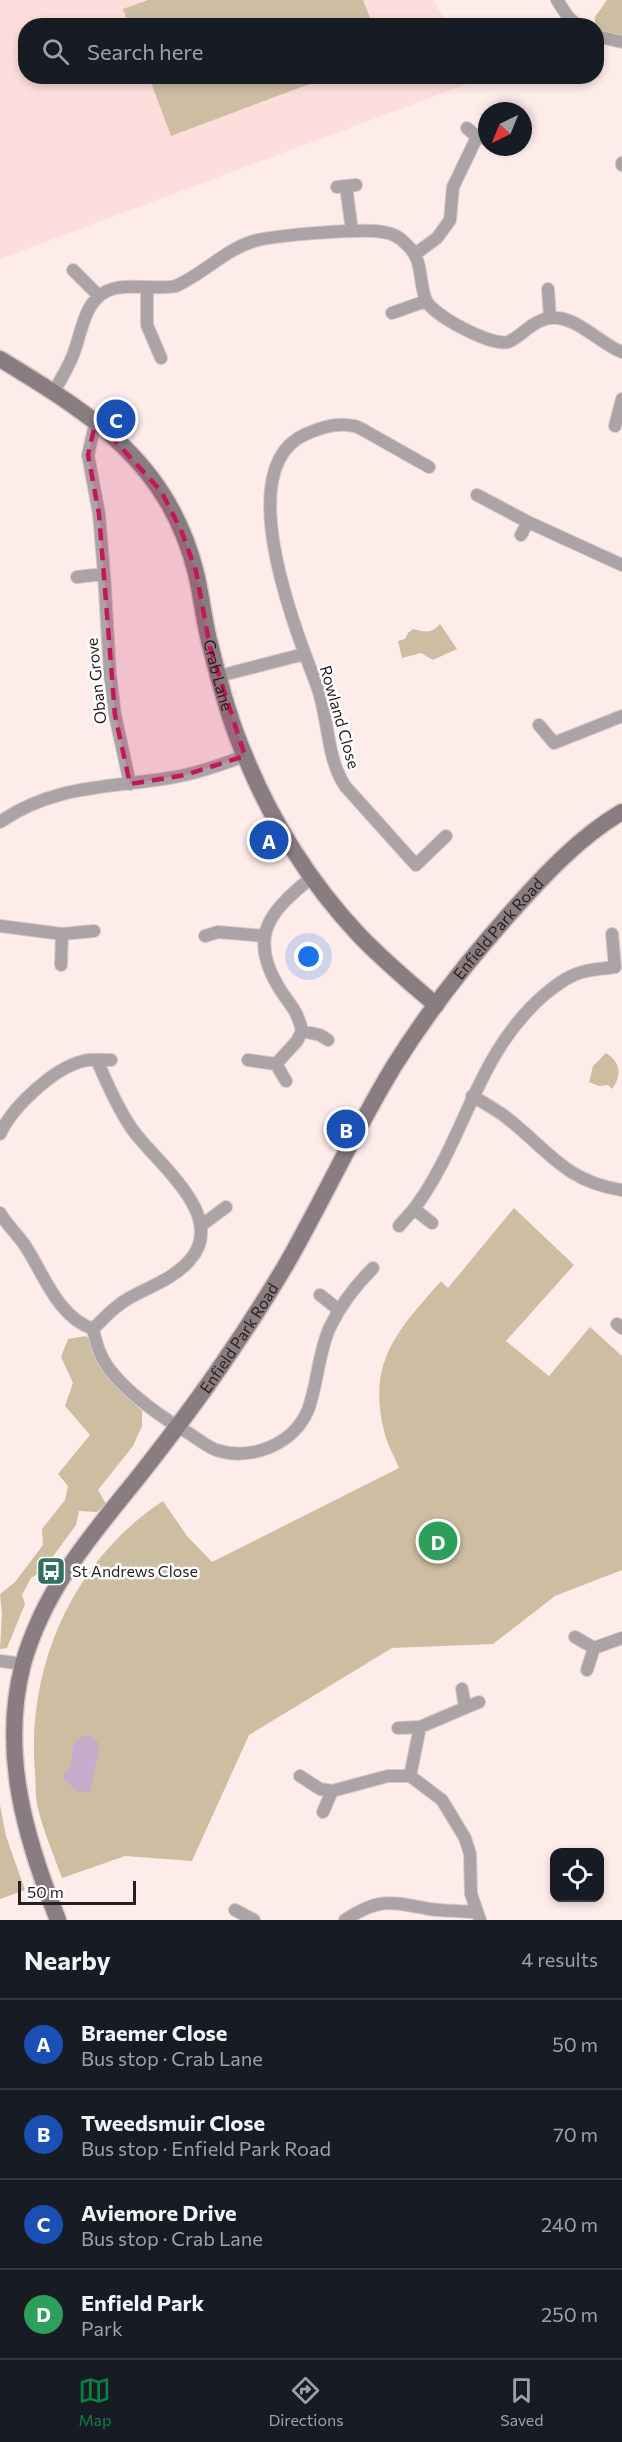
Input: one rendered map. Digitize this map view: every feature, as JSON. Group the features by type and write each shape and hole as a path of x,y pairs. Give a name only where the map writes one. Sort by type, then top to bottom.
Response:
{"street":[{"path":"558,0 570,18"},
{"path":"604,38 622,42"},
{"path":"467,128 478,135"},
{"path":"415,254 437,238 450,220 453,211 453,187 478,145"},
{"path":"347,186 352,231"},
{"path":"54,392 74,354 84,318 99,296 118,288 176,286 236,249 262,238 352,231 375,231 393,235 409,246 415,254 422,274 426,301 438,314 496,343 514,340 535,323 550,318 578,325 622,352"},
{"path":"72,270 99,296"},
{"path":"147,287 147,325 161,358"},
{"path":"548,289 550,318"},
{"path":"392,313 426,301"},
{"name":"Crab Lane","path":"0,359 96,420 136,459 162,491 182,530 195,571 210,647 219,676 245,756 270,810 312,877 358,934 436,1005"},
{"path":"615,426 622,399"},
{"name":"Oban Grove","path":"96,420 89,441 88,455 99,514 113,705 130,784"},
{"name":"Rowland Close","path":"429,467 355,426 325,425 301,436 285,450 274,472 271,536 278,569 304,654 318,688 333,764 345,786 416,865 446,837"},
{"path":"477,495 528,522 622,565"},
{"path":"521,535 528,522"},
{"path":"77,577 104,574"},
{"name":"Rowland Close","path":"219,676 304,654"},
{"path":"539,725 554,743 622,716"},
{"path":"0,822 28,807 68,792 93,786 130,784 185,775 245,756"},
{"name":"Enfield Park Road","path":"58,1920 35,1859 18,1797 13,1739 17,1692 23,1664 33,1634 52,1592 71,1561 177,1426 221,1365 286,1264 394,1067 436,1005 477,952 537,884 590,835 622,812"},
{"path":"276,1064 297,1041 302,1031 293,1005 279,988 267,964 264,936 275,911 284,900 312,877"},
{"path":"0,926 62,934 94,931"},
{"path":"205,936 218,932 264,936"},
{"path":"61,965 62,934"},
{"path":"399,1226 434,1181 472,1096 504,1038 535,1003 551,989 579,972 615,967 612,934"},
{"path":"302,1031 320,1035 327,1040"},
{"path":"93,1329 122,1303 184,1267 200,1243 202,1225 194,1205 121,1113 97,1060"},
{"path":"0,1134 15,1109 45,1083 74,1064 111,1060"},
{"path":"248,1060 276,1064"},
{"path":"276,1064 286,1081"},
{"path":"472,1096 505,1116 574,1176 596,1185 622,1190"},
{"path":"202,1225 226,1207"},
{"path":"414,1209 432,1222"},
{"path":"0,1213 25,1246 42,1277 67,1312 78,1323 93,1329"},
{"path":"93,1329 101,1355 115,1375 177,1426 202,1443 226,1452 253,1453 278,1444 298,1426 307,1412 322,1349 339,1310 354,1287 373,1268"},
{"path":"320,1295 339,1310"},
{"path":"575,1637 594,1648 622,1638"},
{"path":"587,1670 594,1648"},
{"path":"0,1661 23,1664"},
{"path":"462,1689 465,1707"},
{"path":"398,1728 420,1727 479,1702"},
{"path":"410,1776 420,1727"},
{"path":"300,1776 320,1789 332,1791 388,1776 410,1776 442,1800 465,1838 470,1854 471,1894 478,1916 429,1909 403,1902 381,1902 345,1920"},
{"path":"323,1812 332,1791"},
{"path":"235,1910 254,1920"}],"highlighted area":[{"path":"96,420 161,491 181,530 196,571 210,647 245,756 185,775 130,784 115,715 99,514 88,455"}],"shaded area":[{"path":"0,0 433,0 444,18 18,18 18,84 467,84 0,259"},
{"path":"148,0 363,0 370,18 126,18 123,9"},
{"path":"607,0 622,0 622,37 604,33 604,18 595,17"},
{"path":"152,84 309,84 171,136"},
{"path":"440,624 457,649 433,660 421,653 402,658 398,641 405,639 413,629 428,631"},
{"path":"606,1053 615,1061 618,1070 612,1089 608,1085 599,1086 589,1082 593,1066"},
{"path":"514,1208 574,1265 506,1341 549,1376 590,1327 622,1356 622,1570 555,1596 493,1644 392,1648 249,1735 192,1861 125,1856 62,1878 37,1805 34,1733 39,1694 48,1656 62,1619 81,1585 104,1553 131,1525 163,1501 187,1536 212,1562 399,1468 386,1438 380,1412 379,1390 388,1352 410,1317 441,1281 448,1288"},
{"path":"86,1336 95,1345 118,1387 142,1411 142,1426 133,1446 98,1490 106,1504 97,1512 79,1511 76,1525 43,1570 31,1578 22,1595 25,1604 7,1648 0,1649 2,1614 0,1594 15,1582 43,1545 42,1529 65,1500 68,1486 58,1474 90,1435 65,1406 73,1383 61,1357 68,1339"},
{"path":"86,1735 95,1739 100,1747 90,1792 77,1791 64,1780 65,1772 71,1767 74,1744"},
{"path":"0,1805 6,1836 25,1890 0,1899"}],"place":[{"name":"Aviemore Drive","path":"116,419"},
{"name":"Braemer Close","path":"269,840"},
{"name":"Tweedsmuir Close","path":"346,1129"},
{"name":"Enfield Park","path":"438,1541"},
{"name":"St Andrews Close","path":"51,1571"}]}
